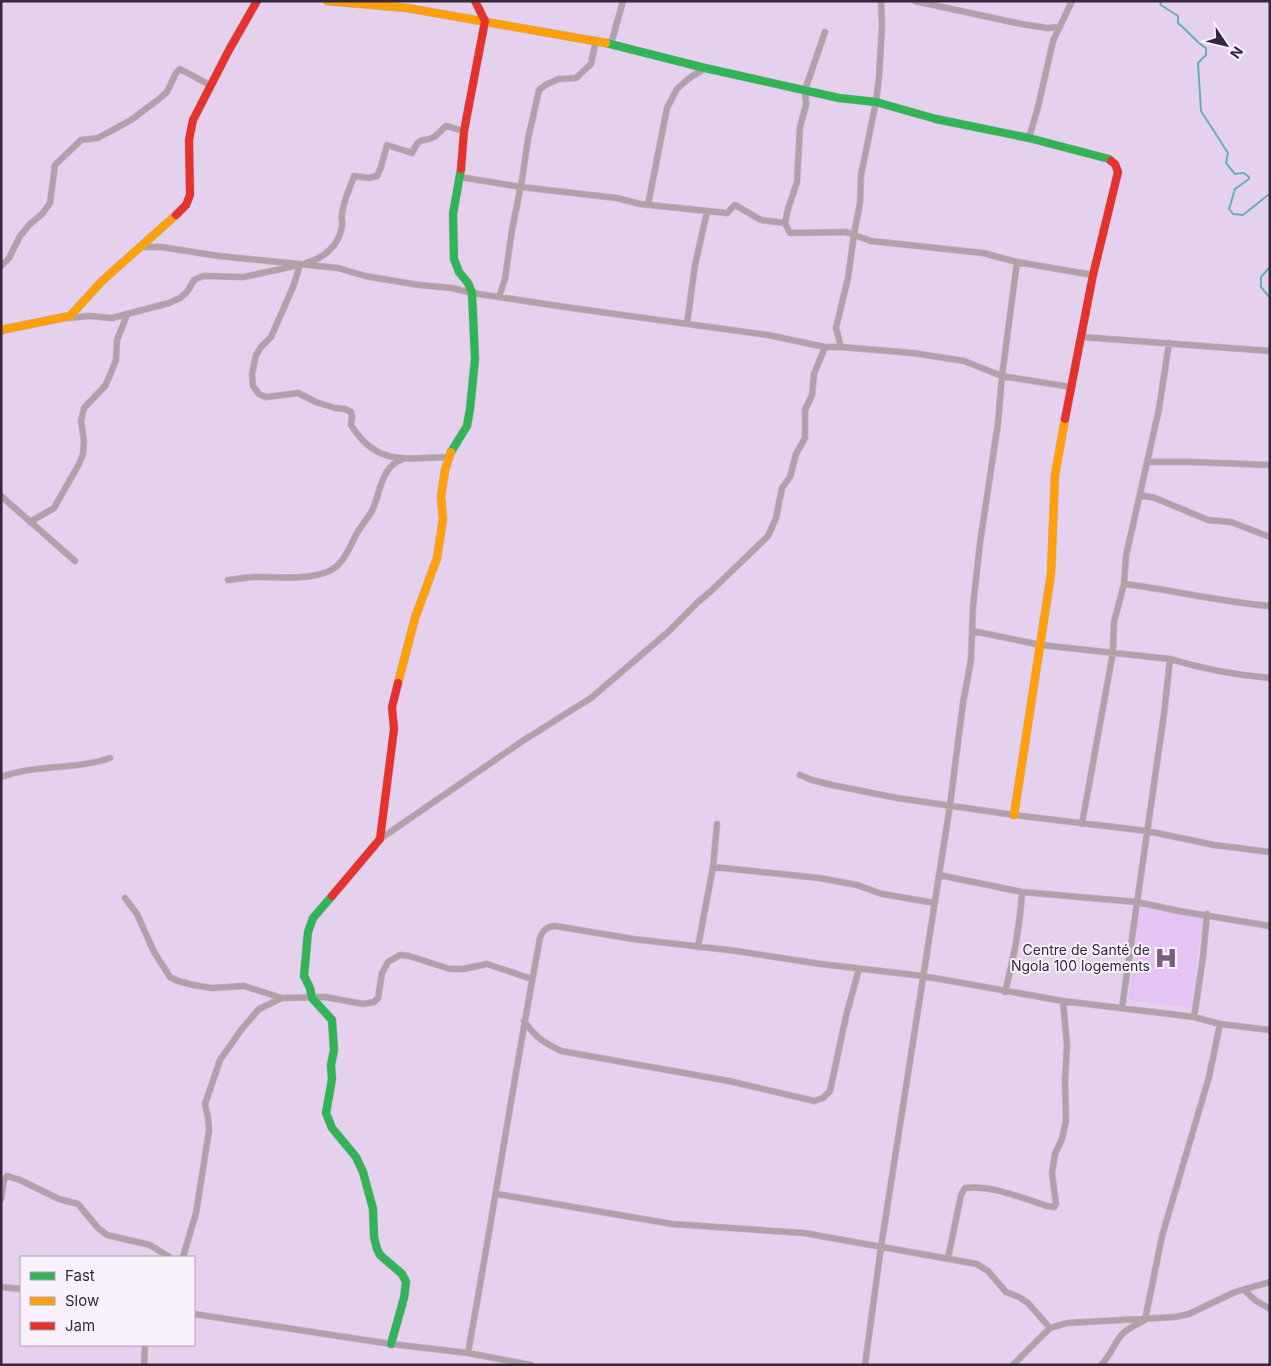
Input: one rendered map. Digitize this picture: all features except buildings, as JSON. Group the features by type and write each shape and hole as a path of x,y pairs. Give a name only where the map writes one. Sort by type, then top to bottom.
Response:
{"street":[{"path":"66,318 77,310 102,281 142,248 186,205 190,195 190,132 193,120 210,85 257,1"},
{"path":"327,1 407,8 596,40 705,68 839,98 876,102 936,119 1029,138 1109,159 1116,164 1118,172 1093,275 1055,475 1051,574 1014,815"},
{"path":"380,839 394,729 392,710 394,692 415,618 437,558 441,537 441,497 445,470 449,457 467,426 470,408 474,359 472,293 468,283 459,272 454,259 454,214 460,177 464,131 485,21 475,1"},
{"path":"611,44 623,1"},
{"path":"841,347 836,328 848,278 860,203 860,175 876,102 882,26 881,1"},
{"path":"914,1 1021,24 1047,28 1060,27"},
{"path":"1029,138 1053,41 1072,1"},
{"path":"825,32 805,90 806,105 800,128 797,182 785,224 790,233 846,232 871,241 983,253 1017,262 1093,275"},
{"path":"499,298 505,279 532,114 539,90 559,79 576,78 591,64 596,40"},
{"path":"648,205 667,108 677,89 705,68"},
{"path":"1,266 9,258 20,236 50,203 54,165 81,140 98,138 138,114 167,92 176,73 180,69 210,85"},
{"path":"1,330 66,318 89,316 112,318 169,303 180,298 187,292 194,280 203,276 244,277 319,260 335,246 340,236 343,223 341,215 354,176 369,178 377,176 387,145 412,153 416,144 422,139 433,138 446,126 464,131"},
{"path":"460,177 707,212 728,213 735,205 761,220 785,224"},
{"path":"687,324 695,265 707,212"},
{"path":"142,248 160,247 338,268 365,276 419,285 452,288 499,298 768,335 825,347 913,353 964,361 1002,376 1071,387"},
{"path":"865,1365 881,1247 950,805 962,703 971,660 973,606 980,543 996,441 1002,376 1017,262"},
{"path":"300,265 293,287 271,337 256,355 252,374 253,386 259,394 266,397 298,393 327,406 345,409 350,412 352,417 351,425 360,439 368,447 383,455 403,459 449,457"},
{"path":"30,522 54,508 79,464 83,454 84,441 81,421 84,408 105,386 116,360 117,340 127,314"},
{"path":"1082,337 1270,352"},
{"path":"1082,824 1113,652 1114,622 1124,584 1126,556 1134,528 1159,409 1169,343"},
{"path":"391,1344 404,1298 406,1282 402,1274 380,1255 374,1237 373,1209 363,1172 356,1157 332,1128 326,1113 332,1079 330,1065 334,1050 332,1020 312,998 310,988 304,976 308,932 313,918 380,839 524,740 591,698 668,632 768,536 776,518 782,488 790,477 796,454 805,438 805,410 812,395 814,374 825,347"},
{"path":"228,580 258,577 288,578 327,572 334,568 343,560 354,537 371,512 384,477 392,463 403,459"},
{"path":"1147,462 1270,465"},
{"path":"1,496 75,561"},
{"path":"1140,496 1155,498 1208,520 1231,522 1270,537"},
{"path":"1124,584 1239,603 1270,606"},
{"path":"973,632 1041,645 1170,659 1188,665 1238,675 1269,677"},
{"path":"1122,1008 1170,659"},
{"path":"1,777 32,769 95,763 110,758"},
{"path":"800,775 812,780 849,789 1014,815 1147,832 1214,845 1270,852"},
{"path":"698,947 713,867 717,824"},
{"path":"713,867 819,878 857,885 882,894 935,903"},
{"path":"939,875 1022,892 1137,902 1270,926"},
{"path":"1005,992 1016,951 1021,920 1022,892"},
{"path":"124,898 137,914 154,952 170,977 178,981 212,988 244,986 282,998 325,997 363,1004 374,1002 378,998 382,973 388,962 400,956 409,956 450,969 463,969 487,964 532,979"},
{"path":"1194,1017 1207,914"},
{"path":"468,1353 497,1194 524,1021 543,930 555,926 633,939 923,976 1005,992 1194,1017 1220,1024 1270,1030"},
{"path":"524,1021 542,1042 561,1051 729,1081 814,1100 823,1098 830,1091 846,1016 859,969"},
{"path":"183,1256 196,1213 209,1131 205,1104 220,1060 241,1030 259,1009 282,998"},
{"path":"948,1258 961,1194 965,1188 999,1190 1047,1206 1054,1207 1056,1204 1052,1173 1055,1154 1062,1139 1066,1121 1065,1080 1067,1045 1063,1000"},
{"path":"1101,1365 1113,1350 1119,1338 1127,1330 1145,1320 1162,1236 1209,1077 1220,1024"},
{"path":"1,1200 4,1180 7,1176 20,1180 59,1199 78,1204 98,1228 107,1235 150,1245 167,1256"},
{"path":"497,1194 672,1224 804,1233 977,1264 988,1271 1006,1292 1019,1296 1028,1303 1050,1328"},
{"path":"1013,1365 1050,1328 1067,1323 1175,1317 1189,1314 1235,1292 1270,1282"},
{"path":"1,1287 20,1289"},
{"path":"1244,1290 1255,1300 1270,1309"},
{"path":"195,1314 391,1344 468,1353 506,1362 531,1365"},
{"path":"144,1365 145,1346"}],"shaded area":[{"name":"Centre de Santé de Ngola 100 logements","path":"1140,908 1203,916 1191,1008 1128,1000"}],"waterway":[{"path":"1160,1 1161,5 1178,16 1178,23 1206,48 1206,55 1198,63 1201,111 1228,153 1226,163 1235,174 1244,173 1249,177 1249,179 1235,189 1229,209 1233,214 1243,215 1268,195 1270,196"},
{"path":"1270,267 1261,277 1261,287 1270,298"}],"traffic: fast":[{"path":"606,43 705,68 839,98 876,102 936,119 1029,138 1111,161"},
{"path":"451,452 467,426 475,359 472,293 468,283 459,272 454,259 453,214 461,169"},
{"path":"332,896 313,918 308,932 304,976 310,988 312,998 332,1020 334,1050 331,1065 332,1079 326,1113 332,1128 356,1157 363,1172 373,1209 374,1237 377,1249 380,1255 402,1274 406,1282 404,1298 391,1344"}],"traffic: slow":[{"path":"327,1 407,8 606,43"},
{"path":"1,330 70,316 102,281 176,215"},
{"path":"1014,815 1051,574 1055,475 1065,419"},
{"path":"398,683 415,618 437,558 443,519 441,497 445,470 451,452"}],"traffic: jam":[{"path":"176,215 186,205 190,195 189,140 193,120 257,1"},
{"path":"461,169 464,131 485,21 475,1"},
{"path":"1065,419 1093,275 1118,172 1115,164 1111,161"},
{"path":"332,896 380,839 394,729 392,707 398,683"}],"place":[{"name":"Centre de Santé de Ngola 100 logements","path":"1166,958"}]}
